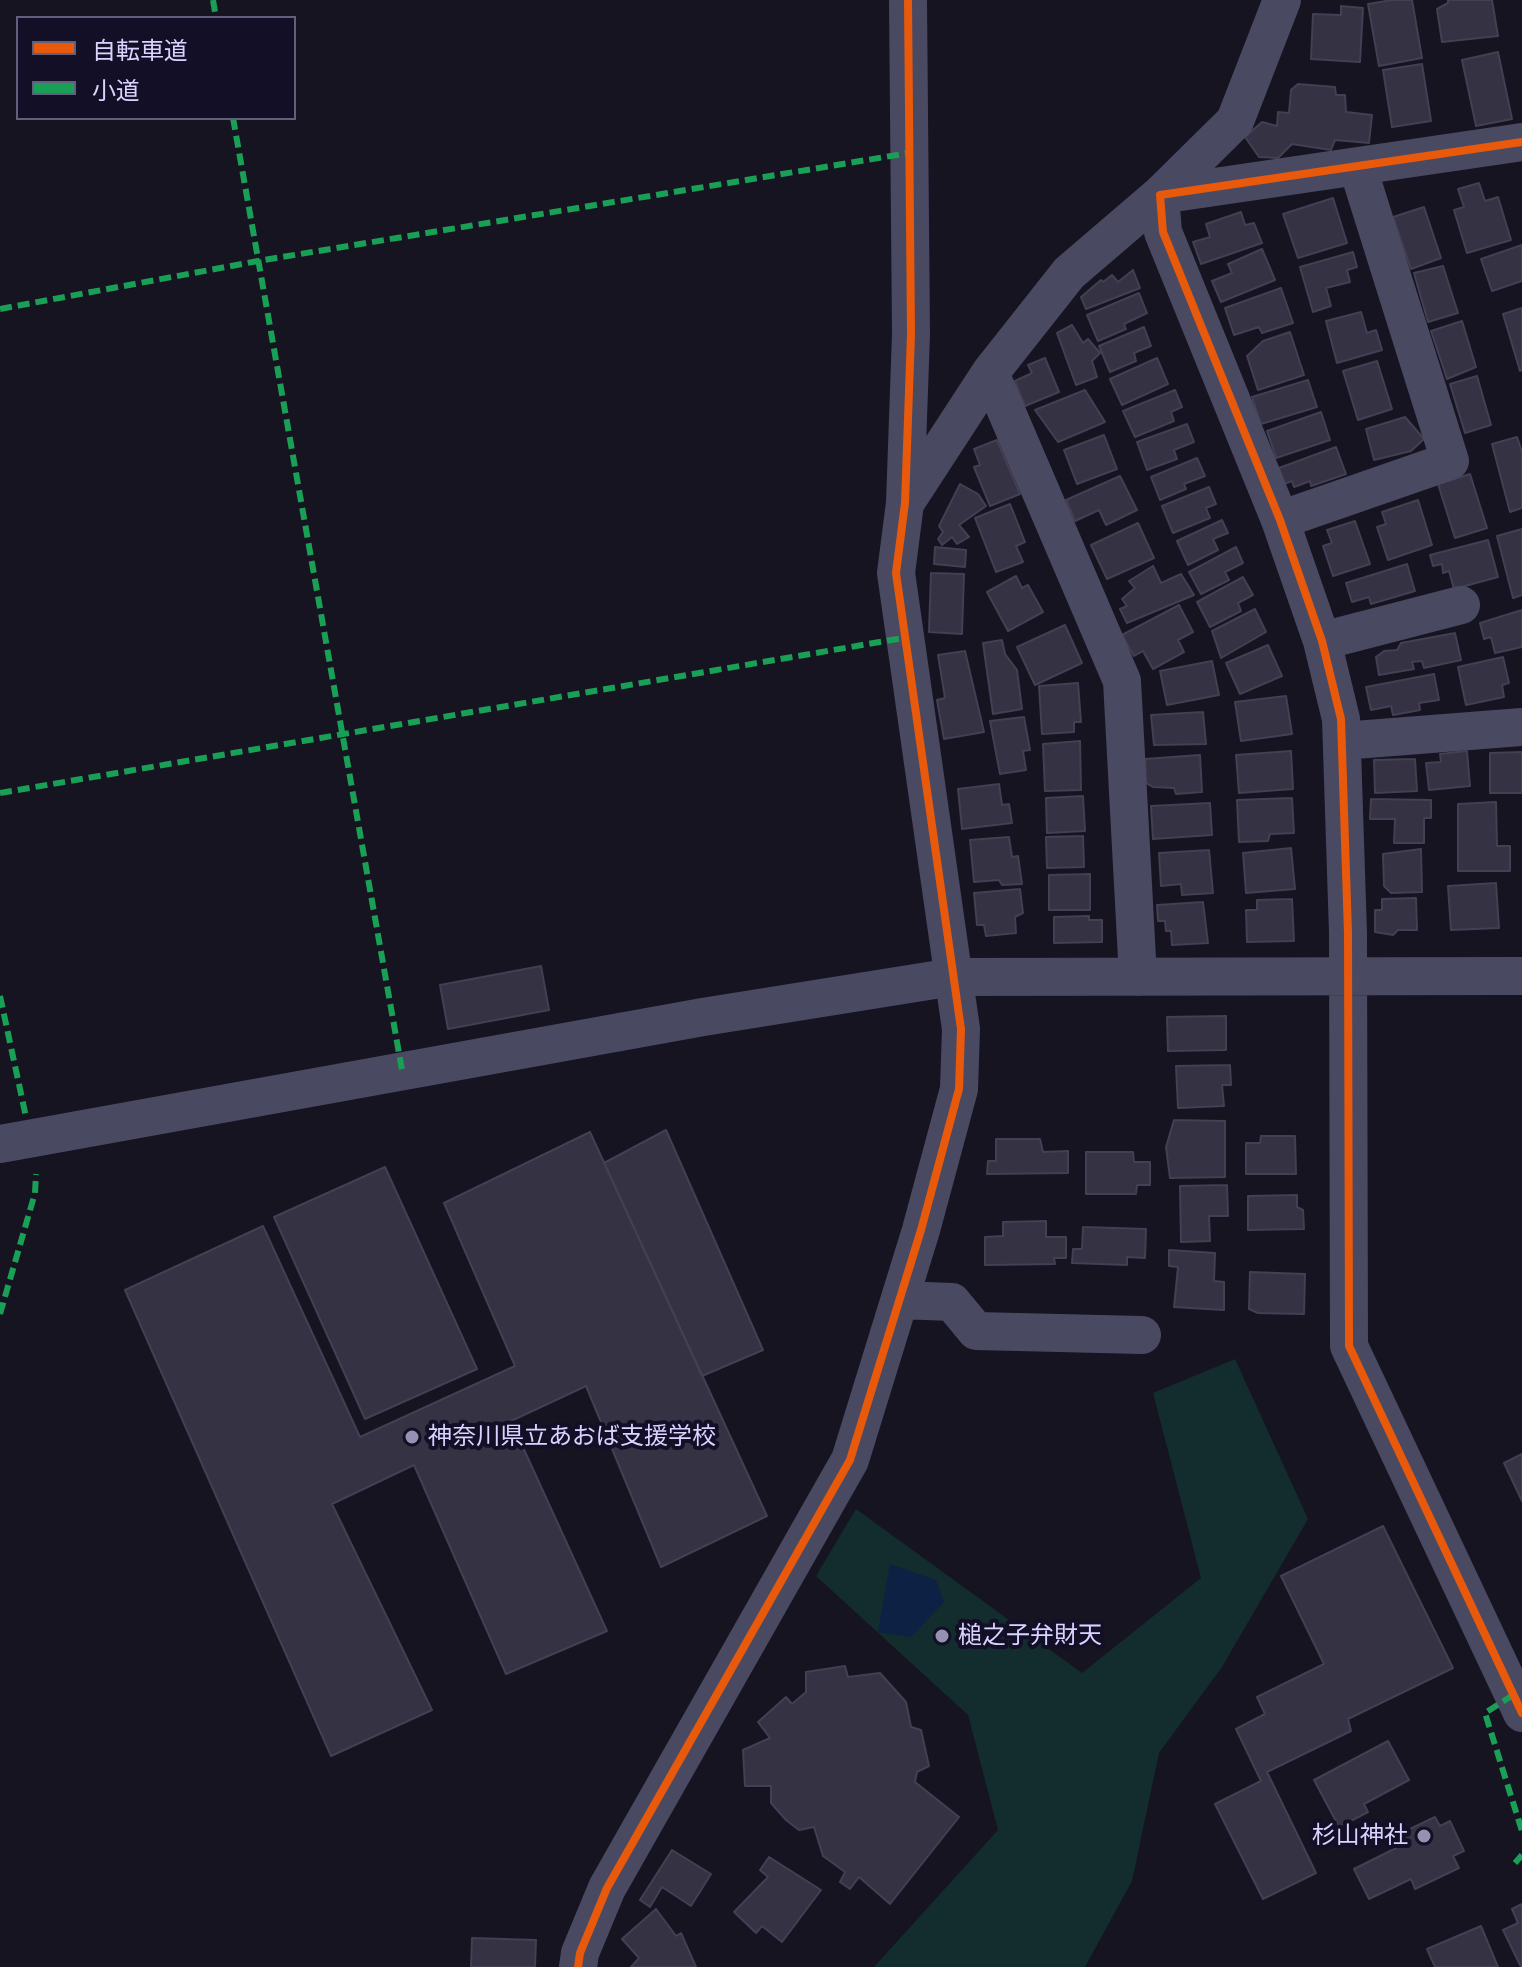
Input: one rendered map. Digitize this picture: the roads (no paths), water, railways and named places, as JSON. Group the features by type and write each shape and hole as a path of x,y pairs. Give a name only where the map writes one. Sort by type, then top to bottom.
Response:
{"street":[{"path":"578,1967 580,1953 607,1888 850,1460 900,1300 959,1089 961,1029 896,573 905,503 911,334 908,0"},
{"path":"905,503 990,373 1069,273 1160,195 1235,121 1282,0"},
{"path":"1160,195 1522,142"},
{"path":"1280,520 1450,461 1358,168"},
{"path":"1160,195 1163,232 1280,520 1322,641 1341,719 1347,976 1349,1346 1522,1713"},
{"path":"990,373 1122,681 1138,977"},
{"path":"1322,641 1461,605"},
{"path":"1342,741 1522,727"},
{"path":"6,1143 688,1019 953,977 1522,976"},
{"path":"900,1300 952,1302 976,1331 1142,1335"}],"water":[{"path":"890,1564 936,1580 944,1602 911,1637 878,1632"}],"place":[{"name":"神奈川県立あおば支援学校","path":"412,1437"},
{"name":"槌之子弁財天","path":"942,1636"},
{"name":"杉山神社","path":"1424,1836"}]}
